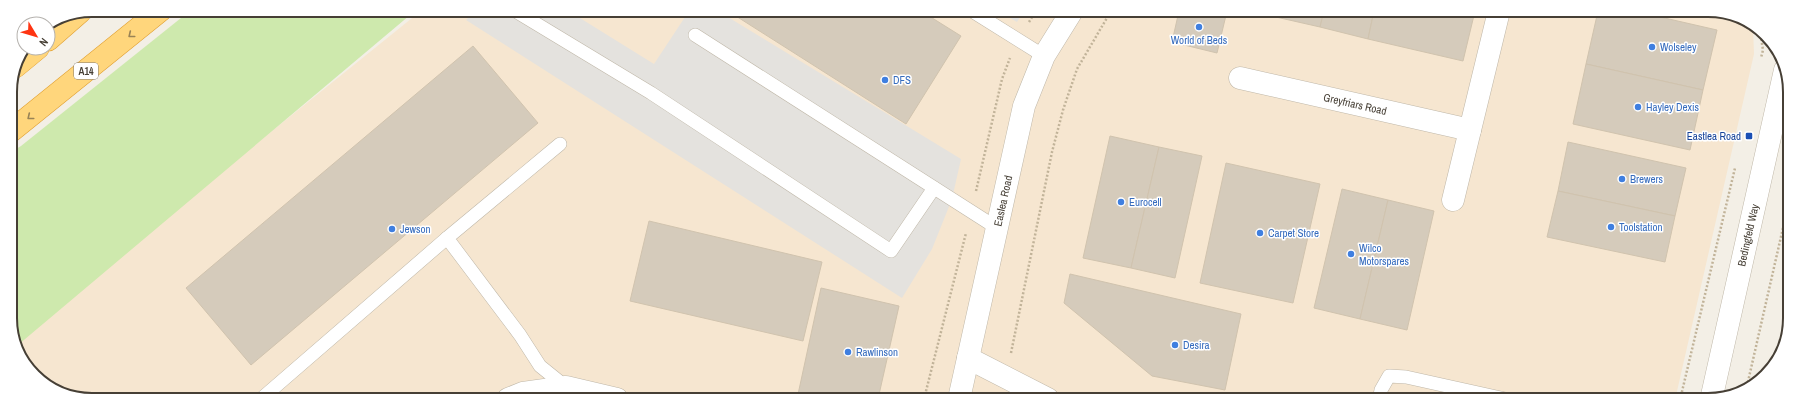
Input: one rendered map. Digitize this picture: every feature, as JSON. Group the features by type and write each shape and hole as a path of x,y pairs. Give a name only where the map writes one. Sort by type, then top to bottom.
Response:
{"highway":[{"name":"A14","path":"17,126 152,17"},
{"path":"56,33 70,21"}],"street":[{"name":"Easlea Road","path":"960,393 1024,106 1044,56 1068,17"},
{"path":"1454,200 1498,17"},
{"name":"Greyfriars Road","path":"1240,78 1470,130"},
{"name":"Bedingfeld Way","path":"1713,393 1782,82"},
{"path":"968,358 1036,393"},
{"path":"524,393 566,387 592,393"}],"lane":[{"path":"525,17 651,92 891,251 934,188"},
{"path":"982,17 1044,56"},
{"path":"695,35 997,228"},
{"path":"268,393 447,238 560,144"},
{"path":"447,238 520,335 540,366 566,387"},
{"path":"1380,393 1389,376 1406,377 1478,393"}],"path":[{"path":"1005,377 1052,152 1063,110 1077,70 1108,17"},
{"path":"1760,64 1764,50 1762,40"},
{"path":"1682,393 1737,162"},
{"path":"1748,381 1783,228"}],"shaded area":[{"path":"413,17 1713,17 1732,21 1753,32 1754,54 1677,393 92,393 78,392 68,389 46,377 30,360 19,335"},
{"path":"469,17 578,17 654,64 685,17 728,17 961,159 952,199 932,249 902,298 466,20"},
{"path":"1008,17 1020,17 1017,22"}],"green space":[{"path":"182,17 408,17 21,342 17,323 17,148"}],"building":[{"name":"DFS","path":"737,17 931,17 961,36 906,124"},
{"name":"World of Beds","path":"1178,17 1226,17 1217,53 1172,42"},
{"path":"1276,17 1322,17 1320,27"},
{"path":"1322,17 1373,17 1368,39 1320,27"},
{"path":"1373,17 1474,17 1463,61 1368,39"},
{"name":"Wolseley","path":"1597,17 1660,17 1717,30 1703,90 1586,64"},
{"path":"473,46 538,123 251,365 186,288"},
{"name":"Hayley Dexis","path":"1586,64 1703,90 1690,150 1573,124"},
{"name":"Eurocell","path":"1110,136 1159,147 1131,268 1083,258"},
{"name":"Brewers","path":"1568,142 1686,168 1675,216 1558,191"},
{"path":"1159,147 1202,156 1175,278 1131,268"},
{"name":"Carpet Store","path":"1226,163 1320,184 1293,303 1200,283"},
{"name":"Wilco Motorspares","path":"1342,189 1388,200 1360,319 1314,308"},
{"name":"Toolstation","path":"1558,191 1675,216 1665,262 1547,237"},
{"path":"1388,200 1434,211 1407,330 1360,319"},
{"path":"649,221 822,262 803,341 630,301"},
{"name":"Desira","path":"1070,274 1241,314 1225,390 1152,376 1064,303"},
{"name":"Rawlinson","path":"821,288 899,306 879,393 798,393"}],"place":[{"name":"World of Beds","path":"1199,27"},
{"name":"Wolseley","path":"1652,47"},
{"name":"DFS","path":"885,80"},
{"name":"Hayley Dexis","path":"1638,107"},
{"name":"Eastlea Road","path":"1749,136"},
{"name":"Brewers","path":"1622,179"},
{"name":"Eurocell","path":"1121,202"},
{"name":"Toolstation","path":"1611,227"},
{"name":"Jewson","path":"392,229"},
{"name":"Carpet Store","path":"1260,233"},
{"name":"Wilco Motorspares","path":"1351,254"},
{"name":"Desira","path":"1175,345"},
{"name":"Rawlinson","path":"848,352"}]}
